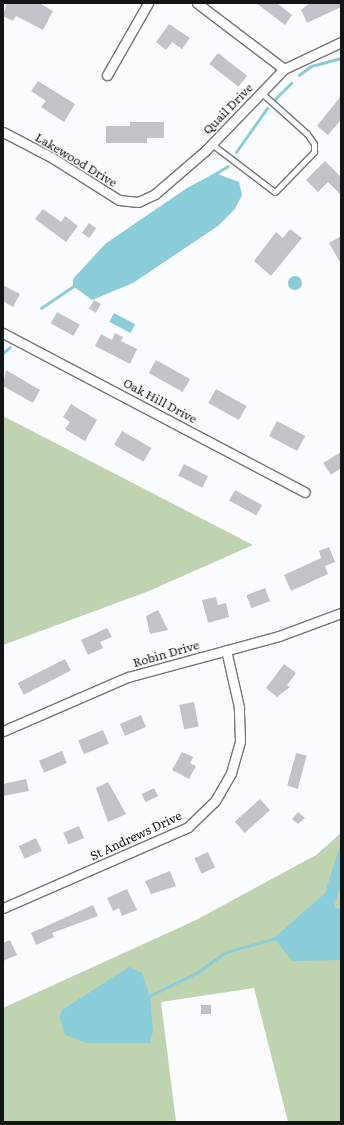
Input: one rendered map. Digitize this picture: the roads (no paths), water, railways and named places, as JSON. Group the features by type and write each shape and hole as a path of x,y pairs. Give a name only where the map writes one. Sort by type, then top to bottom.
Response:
{"street":[{"path":"106,75 148,3"},
{"path":"197,3 284,69"},
{"name":"Quail Drive","path":"138,202 159,191 212,144 260,92 284,69 341,42"},
{"name":"Lakewood Drive","path":"3,132 51,157 119,200 138,202"},
{"name":"Oak Hill Drive","path":"3,333 305,492"},
{"name":"Robin Drive","path":"3,731 128,677 279,636 341,613"},
{"name":"St Andrews Drive","path":"3,908 188,827 215,801 231,773 240,741 239,707 226,650"}],"lane":[{"path":"212,144 276,192 314,152 314,144 307,134 260,92"}],"water":[{"path":"215,173 239,182 242,195 235,209 218,226 133,283 92,300 73,286 73,279 105,244 187,188"},
{"path":"295,276 300,278 302,283 300,288 295,290 290,288 288,283 290,278"},
{"path":"114,313 135,324 130,333 109,322"},
{"path":"341,842 341,885 334,907 341,910 341,960 292,961 274,938 325,893"},
{"path":"129,967 142,973 150,996 153,1031 150,1043 87,1043 65,1035 60,1018 62,1010"}],"waterway":[{"path":"299,75 311,66 341,58"},
{"path":"275,99 291,83"},
{"path":"236,152 267,108"},
{"path":"213,175 228,166"},
{"path":"41,308 75,285"},
{"path":"3,353 10,347"},
{"path":"147,997 198,972 226,952 276,938"}]}
